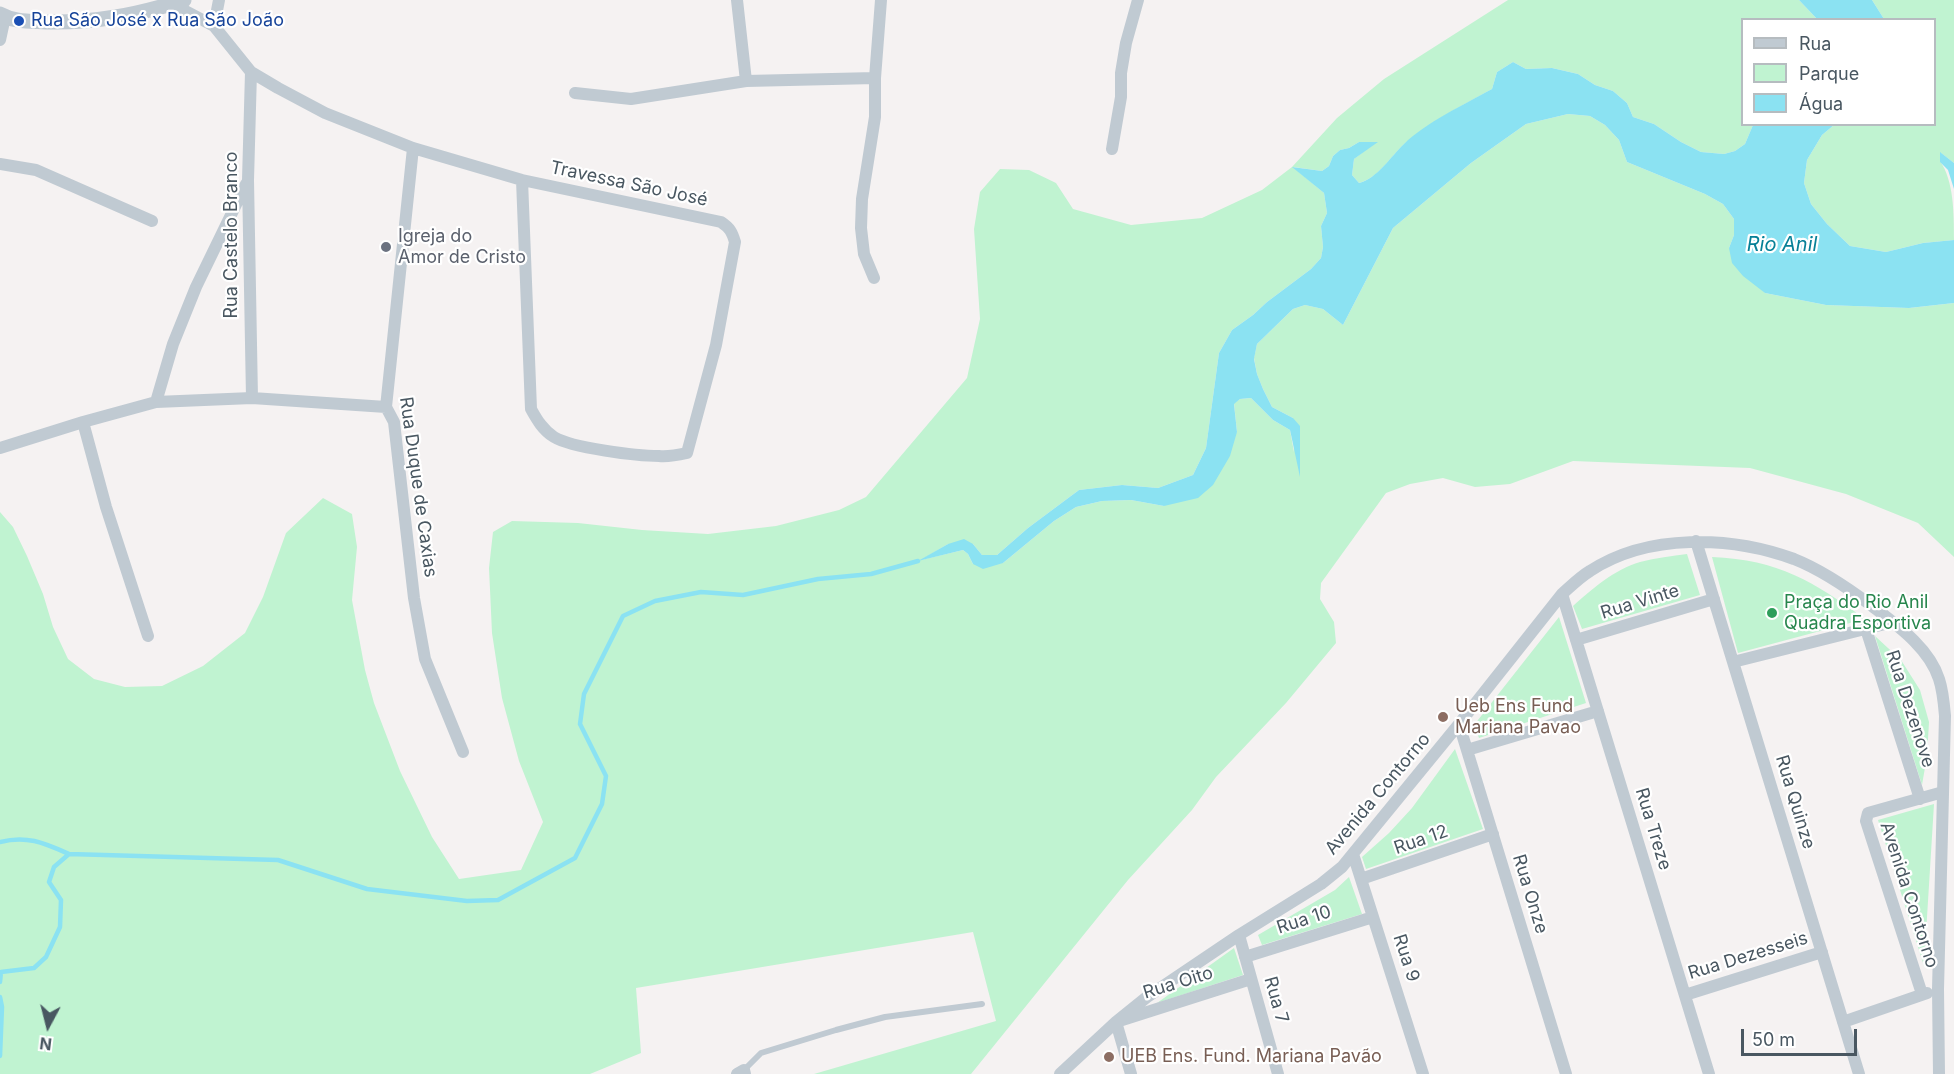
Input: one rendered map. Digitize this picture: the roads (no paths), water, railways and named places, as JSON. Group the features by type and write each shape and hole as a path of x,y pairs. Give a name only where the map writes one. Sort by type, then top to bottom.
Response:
{"street":[{"path":"214,26 219,0"},
{"path":"737,0 746,81"},
{"path":"874,278 864,254 861,228 862,199 875,117 875,78 881,0"},
{"path":"1112,149 1121,97 1121,73 1126,43 1138,0"},
{"path":"0,40 3,16 19,21 80,22 126,16 178,2"},
{"name":"Travessa São José","path":"178,2 214,26 251,72 326,112 413,148 522,180 721,222 728,227 733,232 735,242 716,345 687,453 676,456 659,456 571,443 555,437 540,426 531,409 522,180"},
{"name":"Rua Castelo Branco","path":"251,72 248,180 252,398"},
{"path":"575,93 631,99 746,81 875,78"},
{"name":"Rua Duque de Caxias","path":"413,148 386,407 394,422 414,598 426,659 463,752"},
{"path":"0,164 36,170 152,221"},
{"path":"156,402 173,344 196,286 248,180"},
{"path":"0,448 156,402 252,398 386,407"},
{"path":"83,422 106,507 148,636"},
{"name":"Avenida Contorno","path":"1060,1074 1116,1022 1175,977 1335,873 1459,724 1562,594 1590,571 1612,559 1641,550 1696,541 1738,544 1770,551 1795,560 1843,585 1893,622 1926,656 1940,680 1945,716 1938,1074"},
{"name":"Rua Quinze","path":"1696,541 1859,1074"},
{"name":"Rua Treze","path":"1562,594 1709,1074"},
{"name":"Rua Vinte","path":"1576,640 1714,599"},
{"path":"1733,662 1893,622"},
{"name":"Rua Dezenove","path":"1866,629 1920,799"},
{"path":"1467,750 1598,711"},
{"name":"Rua Onze","path":"1459,724 1566,1074"},
{"name":"Avenida Contorno","path":"1922,994 1866,821 1868,813 1943,792"},
{"name":"Rua 12","path":"1361,879 1493,834"},
{"name":"Rua 9","path":"1353,854 1423,1074"},
{"name":"Rua 10","path":"1245,957 1373,917"},
{"name":"Rua 7","path":"1239,935 1278,1074"},
{"name":"Rua Dezesseis","path":"1685,995 1822,952"},
{"name":"Rua Oito","path":"1116,1022 1251,979"},
{"name":"Avenida Contorno","path":"1843,1022 1938,989"},
{"path":"1116,1022 1131,1074"}],"lane":[{"path":"742,1073 761,1053 836,1030 885,1017 982,1004"}],"water":[{"path":"1799,0 1872,0 1883,18 1816,18"},
{"name":"Rio Anil","path":"1513,62 1526,69 1552,68 1578,74 1595,85 1613,91 1627,103 1633,117 1654,124 1701,152 1724,154 1735,151 1745,144 1753,126 1833,126 1822,135 1807,160 1804,183 1811,204 1827,224 1850,246 1886,252 1923,243 1954,240 1954,303 1909,308 1826,305 1765,293 1743,276 1732,263 1729,248 1734,235 1734,219 1723,204 1705,194 1627,162 1619,140 1605,125 1590,116 1568,114 1526,124 1471,163 1393,228 1343,325 1323,309 1305,305 1293,309 1257,344 1254,359 1257,374 1272,407 1293,418 1300,426 1300,477 1290,430 1273,420 1251,398 1240,399 1234,404 1237,432 1230,456 1213,485 1198,498 1164,506 1131,500 1102,501 1076,507 1054,521 1003,563 983,569 973,564 963,550 918,561 948,544 964,539 973,544 982,555 997,555 1028,528 1079,490 1122,485 1158,488 1193,475 1206,448 1219,353 1232,330 1311,269 1321,258 1323,247 1321,226 1327,213 1324,193 1292,167 1322,171 1329,166 1333,156 1340,150 1359,142 1378,142 1354,159 1352,175 1359,183 1366,180 1378,172 1413,136 1446,114 1492,89 1497,72"},
{"path":"1940,152 1954,163 1954,189 1948,170 1940,162"}],"waterway":[{"path":"0,982 1,972 34,968 46,957 60,927 61,900 49,882 54,867 69,854 278,860 367,889 467,901 498,900 575,858 602,804 606,776 580,724 584,694 623,616 655,601 701,592 743,595 818,579 871,574 918,561"},
{"path":"0,842 27,840 69,854"},
{"path":"0,997 2,1007 0,1056"}],"place":[{"name":"Rua São José x Rua São João","path":"19,21"},
{"name":"Igreja do Amor de Cristo","path":"386,247"},
{"name":"Praça do Rio Anil Quadra Esportiva","path":"1772,613"},
{"name":"Ueb Ens Fund Mariana Pavao","path":"1443,717"},
{"name":"UEB Ens. Fund. Mariana Pavão","path":"1109,1057"}]}
